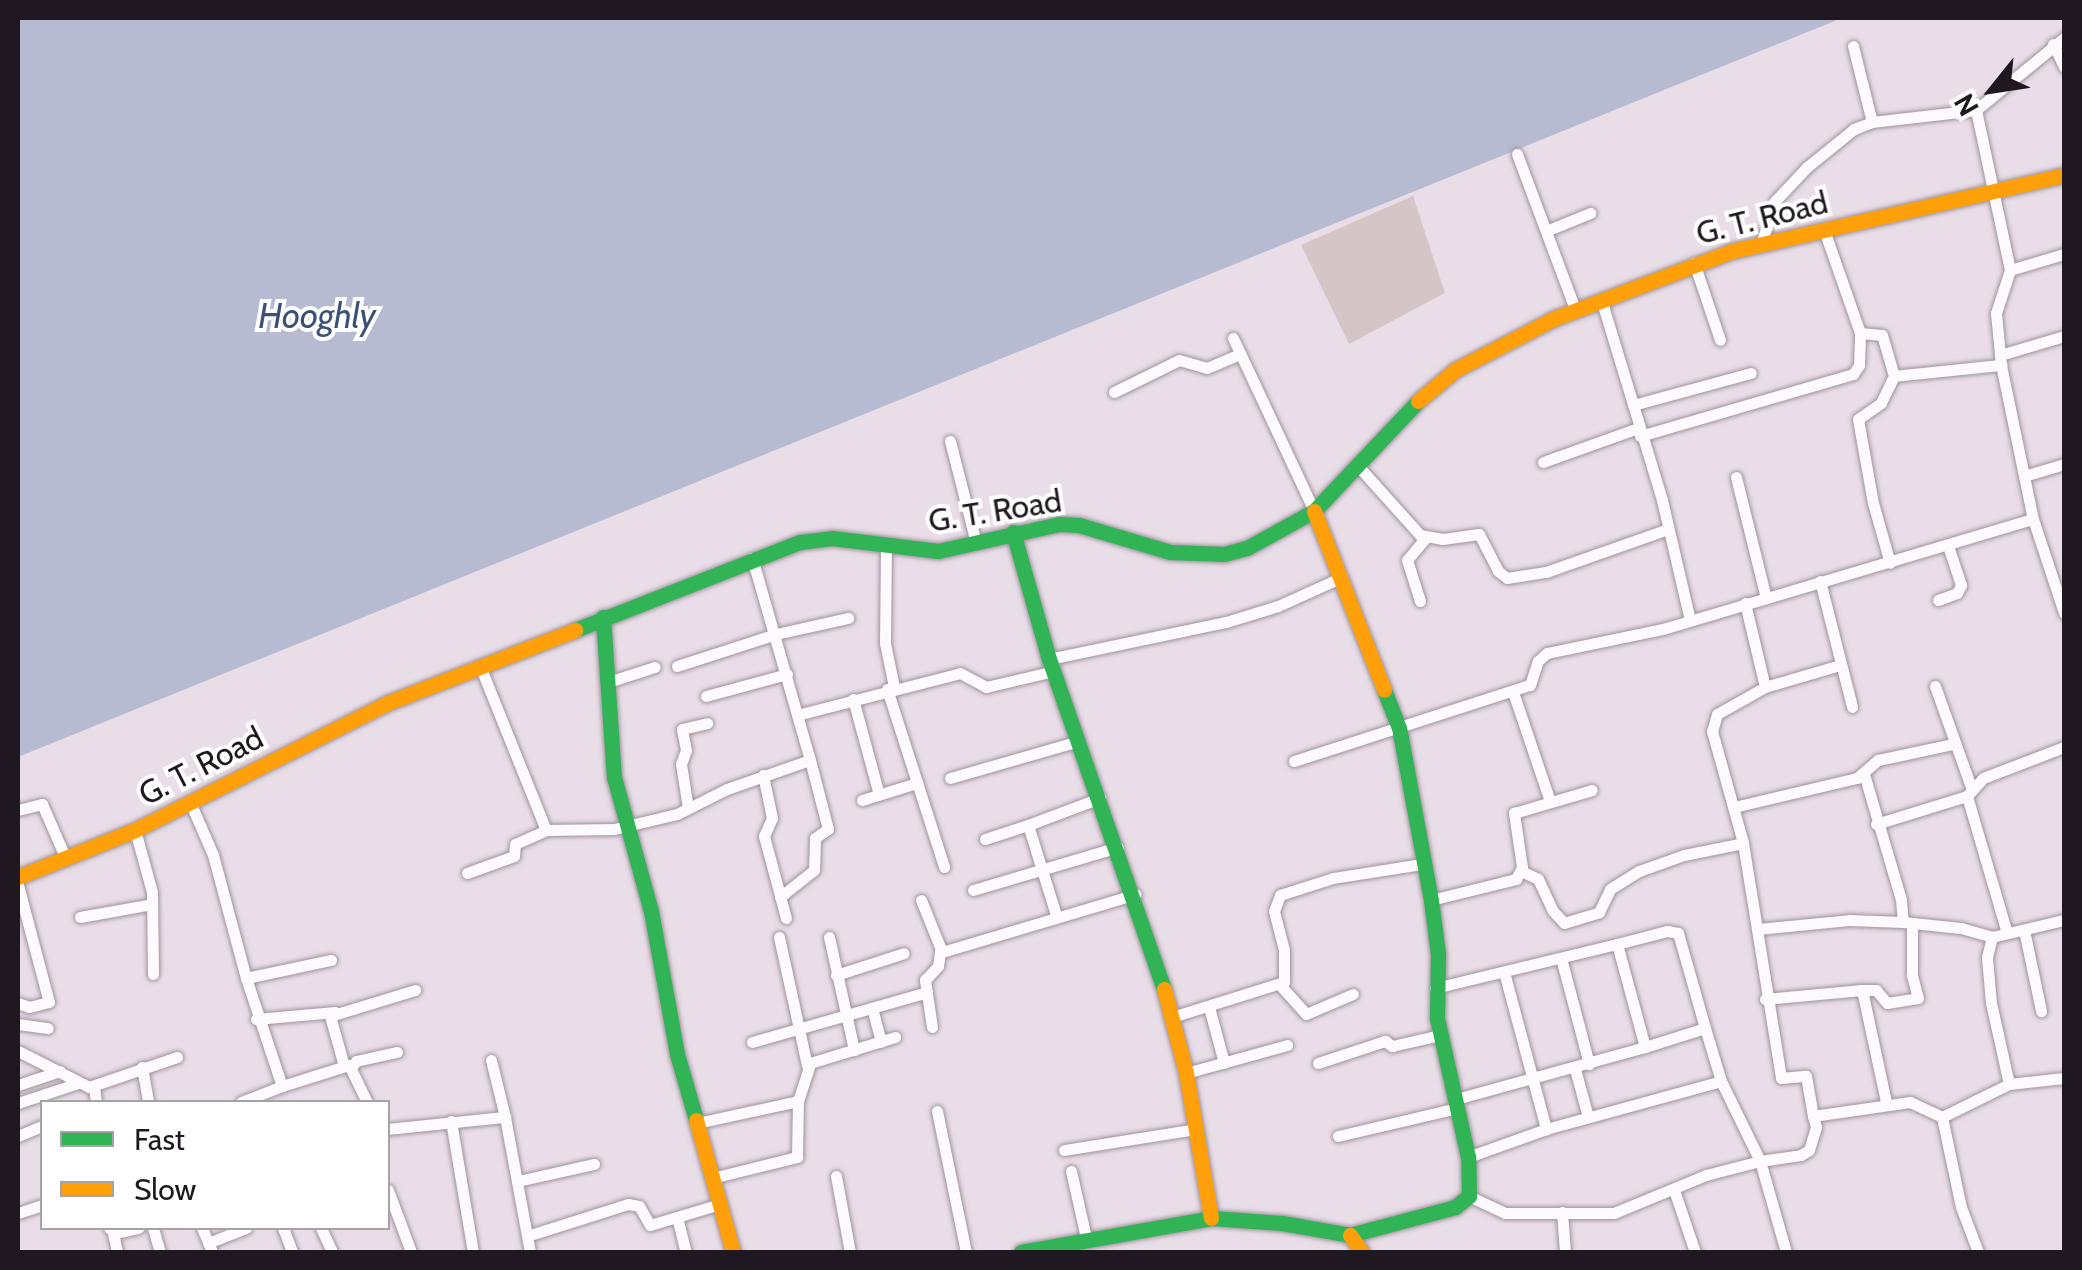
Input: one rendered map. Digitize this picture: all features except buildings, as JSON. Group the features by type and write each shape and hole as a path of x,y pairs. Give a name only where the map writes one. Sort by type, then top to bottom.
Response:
{"main road":[{"name":"G. T. Road","path":"18,878 135,830 386,702 752,558 818,538 924,551 976,544 1013,532 1080,525 1170,552 1224,554 1265,542 1314,511 1417,402 1454,370 1575,310 1694,263 1760,244 2064,175"},
{"path":"1021,1252 1211,1218 1282,1223 1350,1235 1456,1207 1469,1196 1468,1157 1440,1035 1438,954 1431,900 1421,864 1399,728 1314,511"},
{"path":"1013,532 1052,665 1136,894 1172,1017 1186,1073 1211,1218"},
{"path":"603,618 611,764 651,910 677,1054 734,1252"},
{"path":"1350,1235 1362,1252"}],"street":[{"path":"1760,244 1776,202 1807,166 1844,136 1872,122 1976,110 2059,41 2064,67"},
{"path":"1853,46 1872,122"},
{"path":"1976,110 2010,270 1996,313 2001,360 2033,519 2060,586 2064,613"},
{"path":"1517,154 1575,310"},
{"path":"1546,231 1590,212"},
{"path":"1543,462 1853,374 1859,365 1860,333 1824,230"},
{"path":"2010,270 2064,254"},
{"path":"1694,263 1720,340"},
{"path":"1601,299 1690,620"},
{"path":"1860,333 1882,335 1894,376 1881,403 1858,419 1872,503 1890,563"},
{"path":"1894,376 2001,360 2064,336"},
{"path":"1232,338 1314,511"},
{"path":"1114,392 1179,360 1208,368 1240,354"},
{"path":"1633,405 1751,374"},
{"path":"950,441 976,544"},
{"path":"2024,476 2064,464"},
{"path":"1359,467 1406,522 1426,536 1480,534 1498,571 1507,578 1546,572 1668,530"},
{"path":"1736,477 1766,598"},
{"path":"1294,761 1530,685 1538,661 1547,653 1580,649 1690,620 2033,519"},
{"path":"1420,601 1406,560 1426,536"},
{"path":"886,546 886,643 891,688 944,867"},
{"path":"1938,600 1957,593 1961,584 1948,546"},
{"path":"752,558 828,829 815,838 816,868 780,897"},
{"path":"797,715 960,673 986,687 1052,665 1278,606 1340,578"},
{"path":"1820,582 1852,706"},
{"path":"1745,603 1766,688"},
{"path":"677,666 776,634 848,618"},
{"path":"1469,1196 1505,1213 1614,1212 1760,1161 1801,1155 1809,1150 1816,1127 1806,1076 1782,1078 1743,843 1712,723 1717,714 1766,688 1840,665"},
{"path":"480,666 546,830"},
{"path":"608,682 655,667"},
{"path":"706,696 787,674"},
{"path":"1935,686 1969,792 2006,933"},
{"path":"1513,692 1550,800"},
{"path":"853,699 879,795"},
{"path":"688,808 681,764 686,750 682,729 707,722"},
{"path":"950,778 1080,741"},
{"path":"1734,807 1864,774 1878,760 1953,744"},
{"path":"1876,824 1969,792 1982,778 2064,748"},
{"path":"467,873 514,855 516,844 546,830 628,826 688,808 763,775 810,760"},
{"path":"1766,998 1876,990 1887,1003 1918,998 1902,900 1864,774"},
{"path":"763,775 772,815 764,836 786,918"},
{"path":"862,800 917,784"},
{"path":"1520,872 1514,813 1592,790"},
{"path":"985,839 1100,798"},
{"path":"190,802 213,855 256,1019 282,1086"},
{"path":"18,810 42,804 66,859"},
{"path":"1028,824 1058,918"},
{"path":"135,830 152,904 149,936 153,974"},
{"path":"1520,872 1538,879 1553,911 1564,923 1598,912 1610,889 1639,871 1684,855 1743,843"},
{"path":"973,890 1118,847"},
{"path":"1280,985 1286,969 1274,904 1280,896 1333,878 1421,864"},
{"path":"1431,900 1510,881 1520,872"},
{"path":"18,885 49,1001 29,1007 18,1003"},
{"path":"940,952 1136,894"},
{"path":"922,900 940,952 938,966 925,980 932,1026"},
{"path":"80,917 152,904"},
{"path":"1758,929 1848,920 1960,928 1992,937 2064,920"},
{"path":"2024,930 2041,1012"},
{"path":"1436,988 1667,931 1678,933 1721,1081 1760,1161 1786,1252"},
{"path":"1992,937 1987,957 1991,1003 2010,1084"},
{"path":"696,1123 802,1097 807,1065 779,938"},
{"path":"828,938 854,1050"},
{"path":"1617,944 1645,1047"},
{"path":"836,975 904,954"},
{"path":"1560,958 1590,1064"},
{"path":"246,978 331,960"},
{"path":"1504,972 1546,1129"},
{"path":"1280,985 1306,1014 1353,994"},
{"path":"1172,1017 1280,985"},
{"path":"256,1019 335,1012 415,990"},
{"path":"1862,990 1886,1102"},
{"path":"752,1042 926,992"},
{"path":"1208,1007 1224,1063"},
{"path":"872,1008 880,1042"},
{"path":"335,1012 329,1021 366,1100"},
{"path":"18,1024 48,1028"},
{"path":"1338,1136 1705,1028"},
{"path":"1318,1064 1385,1041 1392,1046 1440,1035"},
{"path":"807,1065 895,1037"},
{"path":"1186,1073 1287,1045"},
{"path":"18,1051 78,1083 94,1086 176,1057"},
{"path":"245,1100 358,1061 397,1052"},
{"path":"491,1060 530,1252"},
{"path":"142,1067 148,1100"},
{"path":"1574,1069 1588,1118"},
{"path":"18,1085 60,1071"},
{"path":"1942,1117 2010,1084 2064,1078"},
{"path":"1468,1157 1546,1129 1721,1081"},
{"path":"18,1103 78,1083"},
{"path":"94,1086 96,1100"},
{"path":"712,1178 798,1158 798,1101"},
{"path":"1813,1116 1886,1102 1924,1106 1942,1117 1961,1207 1978,1252"},
{"path":"937,1111 966,1252"},
{"path":"390,1129 505,1117"},
{"path":"451,1121 474,1252"},
{"path":"1064,1150 1196,1129"},
{"path":"518,1181 594,1164"},
{"path":"1070,1170 1088,1242"},
{"path":"836,1176 850,1252"},
{"path":"1674,1190 1696,1252"},
{"path":"390,1195 411,1252"},
{"path":"528,1236 634,1203 650,1225 720,1204"},
{"path":"1562,1212 1565,1252"},
{"path":"678,1217 686,1252"},
{"path":"111,1230 117,1252"},
{"path":"210,1248 242,1230"}],"shaded area":[{"path":"1413,196 1445,293 1349,344 1301,245"}],"water":[{"name":"Hooghly","path":"18,18 1842,18 18,757"}],"traffic: fast":[{"path":"575,630 800,542 832,538 938,551 1059,524 1079,525 1170,552 1224,554 1247,548 1314,511 1418,401"},
{"path":"1013,532 1049,659 1164,989"},
{"path":"603,617 614,777 651,911 677,1054 696,1120"},
{"path":"1021,1252 1211,1218 1282,1223 1350,1235 1455,1207 1469,1196 1468,1157 1437,1018 1438,954 1431,900 1399,728 1384,690"}],"traffic: slow":[{"path":"1418,401 1455,370 1555,318 1732,251 2064,175"},
{"path":"1314,511 1384,690"},
{"path":"18,877 135,830 387,703 575,630"},
{"path":"1164,989 1186,1073 1211,1218"},
{"path":"696,1120 733,1252"},
{"path":"1350,1235 1362,1252"}]}
